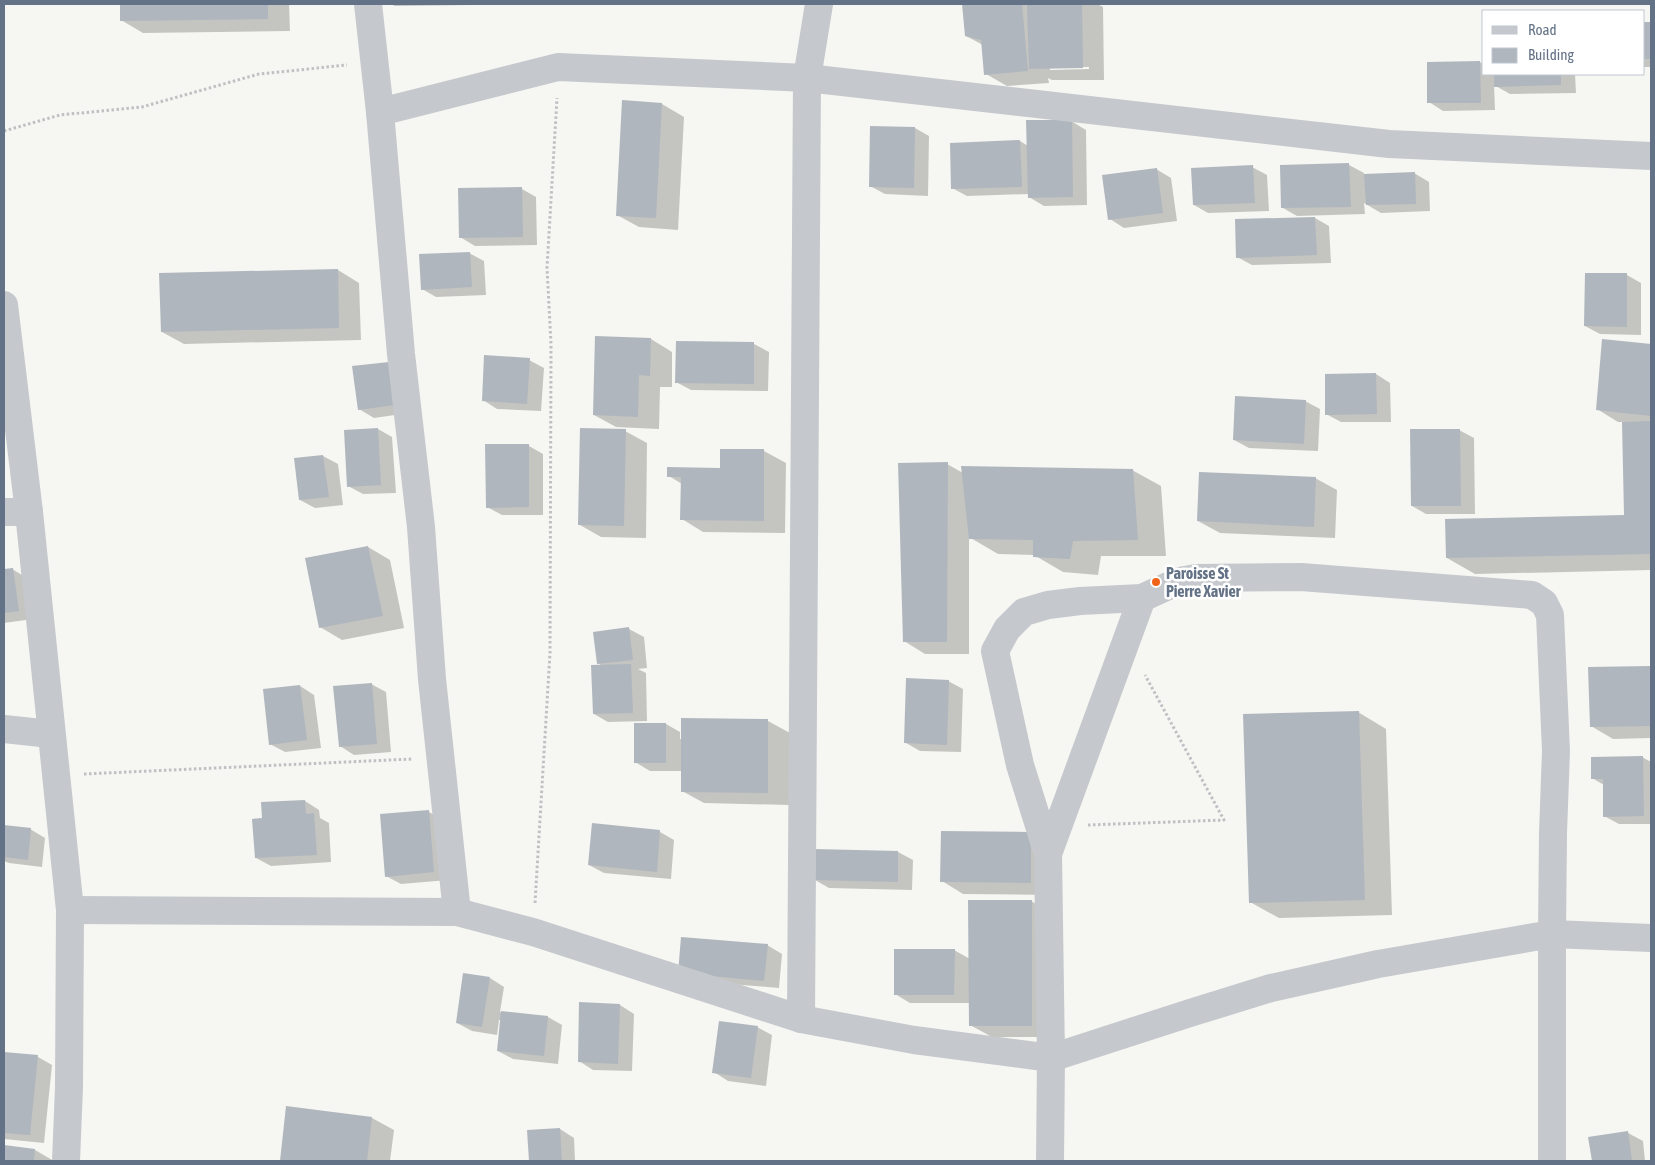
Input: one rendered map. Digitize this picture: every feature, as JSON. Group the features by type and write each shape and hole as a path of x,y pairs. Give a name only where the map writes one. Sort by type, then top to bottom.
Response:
{"street":[{"path":"368,4 380,112 401,354 421,527 432,679 457,912"},
{"path":"801,1019 807,78 819,4"},
{"path":"380,112 558,67 807,78 1389,144 1651,156"},
{"path":"4,306 17,512 51,734 70,910 69,1087 66,1161"},
{"path":"1050,1161 1051,1058 1048,854 1020,765 995,651 1007,629 1024,612 1048,605 1080,601 1142,598 1179,581 1196,578 1301,577 1532,595 1544,603 1550,615 1556,751 1552,934 1552,1161"},
{"path":"1048,854 1142,598"},
{"path":"4,729 51,734"},
{"path":"70,910 457,912 533,932 801,1019 923,1041 1051,1058 1270,988 1378,964 1552,934 1651,938"}],"path":[{"path":"4,131 60,115 142,107 258,74 374,62"},
{"path":"533,932 550,652 551,344 548,268 558,67"},
{"path":"1059,827 1224,820 1126,641"},
{"path":"56,776 440,758"}],"building":[{"path":"120,4 268,4 268,19 120,21"},
{"path":"962,4 1022,4 1028,71 984,75 981,40 965,36"},
{"path":"1027,4 1082,4 1083,68 1029,69"},
{"path":"1645,22 1651,22 1651,59 1645,59"},
{"path":"1480,61 1481,103 1427,103 1427,62"},
{"path":"1494,75 1561,75 1561,85 1494,87"},
{"path":"622,100 662,103 656,218 616,216"},
{"path":"1026,120 1072,120 1073,197 1028,198"},
{"path":"870,126 915,127 914,188 869,187"},
{"path":"1020,140 1022,187 951,189 950,143"},
{"path":"1349,163 1351,207 1281,208 1280,165"},
{"path":"1253,165 1255,203 1193,205 1191,168"},
{"path":"1157,168 1163,213 1108,220 1102,175"},
{"path":"1415,172 1416,204 1366,205 1364,174"},
{"path":"522,187 523,237 459,238 458,188"},
{"path":"1315,217 1317,255 1236,258 1235,219"},
{"path":"470,252 472,287 421,290 419,254"},
{"path":"338,269 339,328 161,332 159,273"},
{"path":"1585,273 1627,273 1627,327 1584,326"},
{"path":"595,336 651,338 650,376 639,375 638,417 593,415"},
{"path":"1602,339 1651,344 1651,416 1596,410"},
{"path":"676,341 754,342 754,384 675,383"},
{"path":"484,355 530,358 527,404 482,401"},
{"path":"389,362 395,405 358,410 352,366"},
{"path":"1376,373 1377,414 1325,415 1325,374"},
{"path":"1235,396 1306,400 1304,444 1233,440"},
{"path":"1651,421 1651,554 1446,558 1445,519 1624,515 1622,422"},
{"path":"378,428 381,485 347,487 344,430"},
{"path":"580,428 626,429 624,526 578,525"},
{"path":"1410,429 1460,429 1461,506 1411,506"},
{"path":"485,444 529,444 529,507 486,508"},
{"path":"720,449 764,449 764,521 680,520 681,477 667,477 667,467 720,468"},
{"path":"323,455 329,497 299,500 294,458"},
{"path":"948,462 947,642 903,642 898,463"},
{"path":"961,466 1133,469 1138,540 1073,541 1070,559 1033,557 1033,540 969,539"},
{"path":"1199,472 1316,477 1314,527 1197,521"},
{"path":"368,546 383,616 319,628 305,558"},
{"path":"13,568 19,611 4,613 4,569"},
{"path":"629,627 633,660 597,664 593,632"},
{"path":"631,664 633,713 593,714 591,665"},
{"path":"1651,666 1651,726 1590,727 1588,667"},
{"path":"906,678 949,680 947,745 904,743"},
{"path":"372,683 377,744 339,747 333,686"},
{"path":"300,685 307,740 269,745 263,689"},
{"path":"1359,711 1365,900 1249,903 1243,714"},
{"path":"681,718 768,719 768,793 681,792"},
{"path":"634,723 666,723 666,763 634,763"},
{"path":"1643,756 1644,816 1603,817 1603,779 1591,779 1591,757"},
{"path":"305,800 306,814 314,813 317,855 255,858 252,819 262,818 261,802"},
{"path":"429,810 434,872 385,877 380,814"},
{"path":"592,823 660,830 657,872 588,865"},
{"path":"4,825 31,828 28,860 4,857"},
{"path":"941,831 1031,832 1031,883 940,882"},
{"path":"814,849 898,851 898,882 813,880"},
{"path":"968,900 1032,900 1032,1026 969,1026"},
{"path":"681,937 768,944 764,981 678,973"},
{"path":"894,949 955,949 954,995 894,995"},
{"path":"463,973 490,977 482,1027 456,1023"},
{"path":"579,1002 620,1004 618,1064 578,1062"},
{"path":"501,1011 548,1016 544,1056 497,1051"},
{"path":"719,1021 758,1026 751,1078 712,1073"},
{"path":"4,1052 38,1055 30,1135 4,1133"},
{"path":"286,1106 372,1117 367,1161 280,1161"},
{"path":"560,1128 562,1161 529,1161 527,1130"},
{"path":"1628,1131 1632,1161 1592,1161 1588,1137"},
{"path":"4,1145 35,1149 34,1161 4,1161"}],"place":[{"name":"Paroisse St Pierre Xavier","path":"1156,582"}]}
